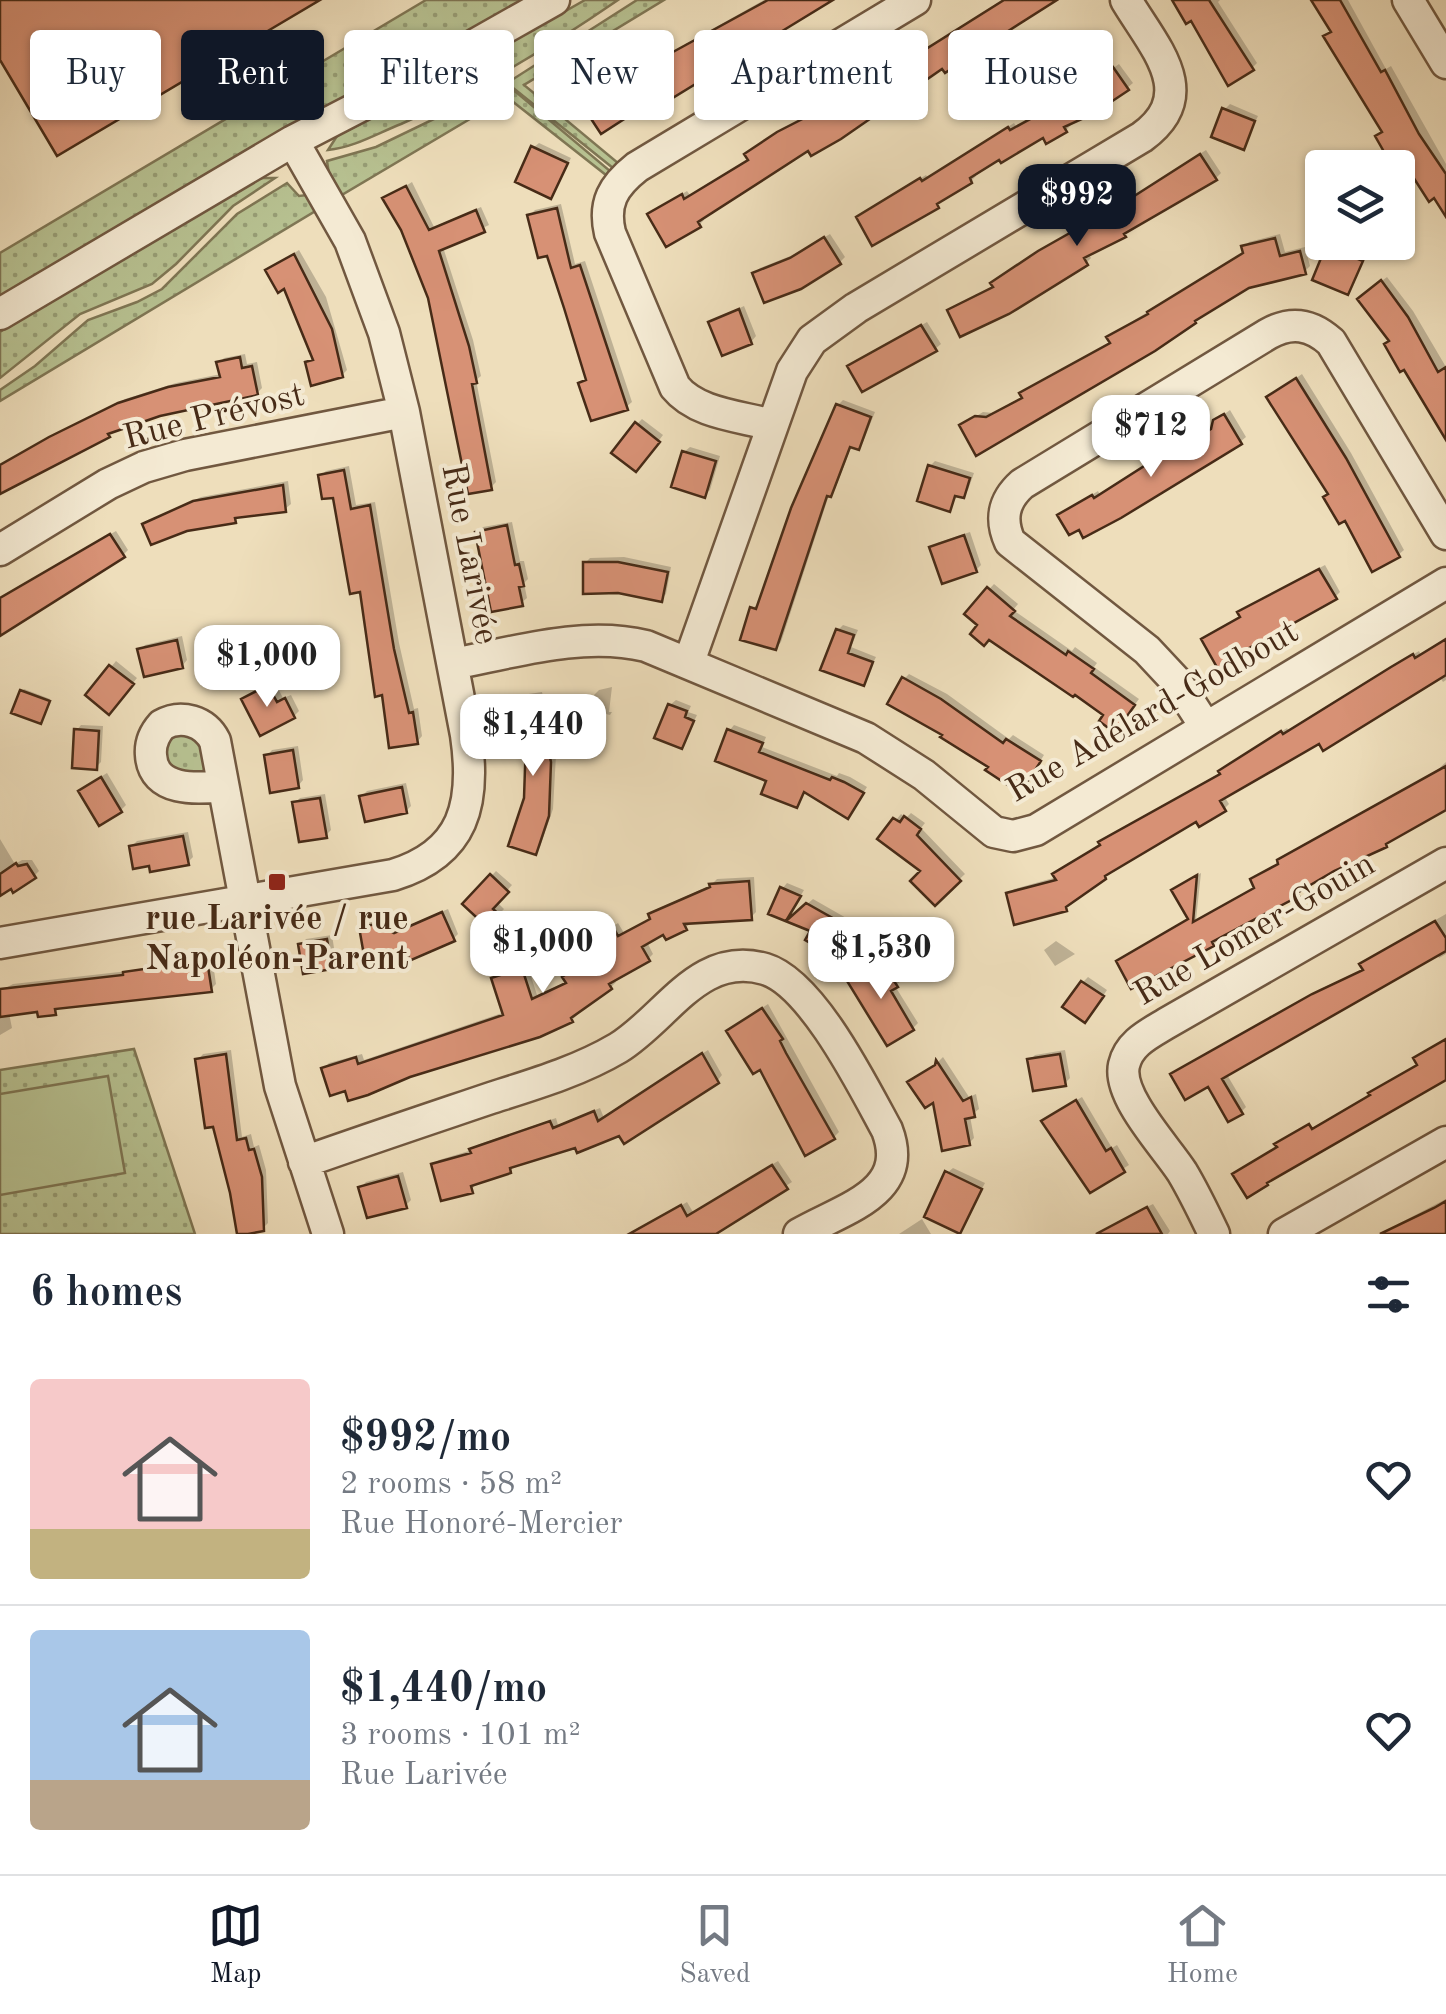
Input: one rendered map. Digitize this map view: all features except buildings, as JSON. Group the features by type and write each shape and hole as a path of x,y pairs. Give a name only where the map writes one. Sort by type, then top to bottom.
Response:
{"street":[{"path":"0,314 293,141 554,0"},
{"path":"772,425 703,407 674,387 610,233 607,212 611,194 636,167 914,0"},
{"path":"689,662 798,360 822,330 1162,121 1171,104 1170,77 1126,0"},
{"path":"1408,0 1446,63"},
{"name":"Rue Larivée","path":"0,943 393,875 424,864 444,849 460,825 469,793 470,757 404,412 384,333 360,264 293,141"},
{"path":"1205,726 1168,671 1146,650 1010,542 1004,528 1004,512 1010,496 1022,484 1268,334 1286,326 1300,326 1315,330 1331,342 1446,534"},
{"name":"Rue Prévost","path":"0,550 108,484 144,468 185,455 404,412"},
{"name":"Rue Adélard-Godbout","path":"452,664 602,639 646,646 866,738 924,775 984,827 1013,836 1036,830 1446,583"},
{"path":"223,786 280,1086 328,1234"},
{"name":"Rue Lomer-Gouin","path":"1214,1234 1184,1176 1129,1092 1123,1075 1129,1052 1144,1037 1446,863"},
{"path":"304,1162 583,1067 636,1036 705,974 730,967 753,967 777,974 809,1000 882,1120 894,1153 891,1174 876,1190 799,1234"},
{"path":"1284,1234 1446,1142"}],"green space":[{"path":"426,0 527,0 472,30 375,30"},
{"path":"585,0 618,0 572,30 534,30 534,54 514,65 514,40"},
{"path":"637,0 664,0 615,30 590,30"},
{"path":"344,49 344,99 324,110 324,61"},
{"path":"534,66 534,79 524,85 534,93 534,105 514,89 514,79"},
{"path":"514,91 534,107 534,118 514,103"},
{"path":"224,120 306,120 0,299 0,253"},
{"path":"368,120 410,120 365,140 328,150 337,136"},
{"path":"432,120 468,120 340,196 330,181 327,161 376,147"},
{"path":"536,120 549,120 610,171 606,175"},
{"path":"553,120 566,120 618,163 613,168"},
{"path":"275,178 233,206 152,284 80,314 0,378 0,332 251,181"},
{"path":"287,183 299,196 307,195 317,210 0,401 0,390 35,366 88,320 162,289 237,214"},
{"path":"185,732 200,739 206,769 201,772 186,773 167,765 163,748 166,739"},
{"path":"134,1049 195,1234 0,1234 0,1070"},
{"path":"108,1076 125,1173 0,1195 0,1094"}],"place":[{"name":"rue Larivée / rue Napoléon-Parent","path":"277,882"}]}
